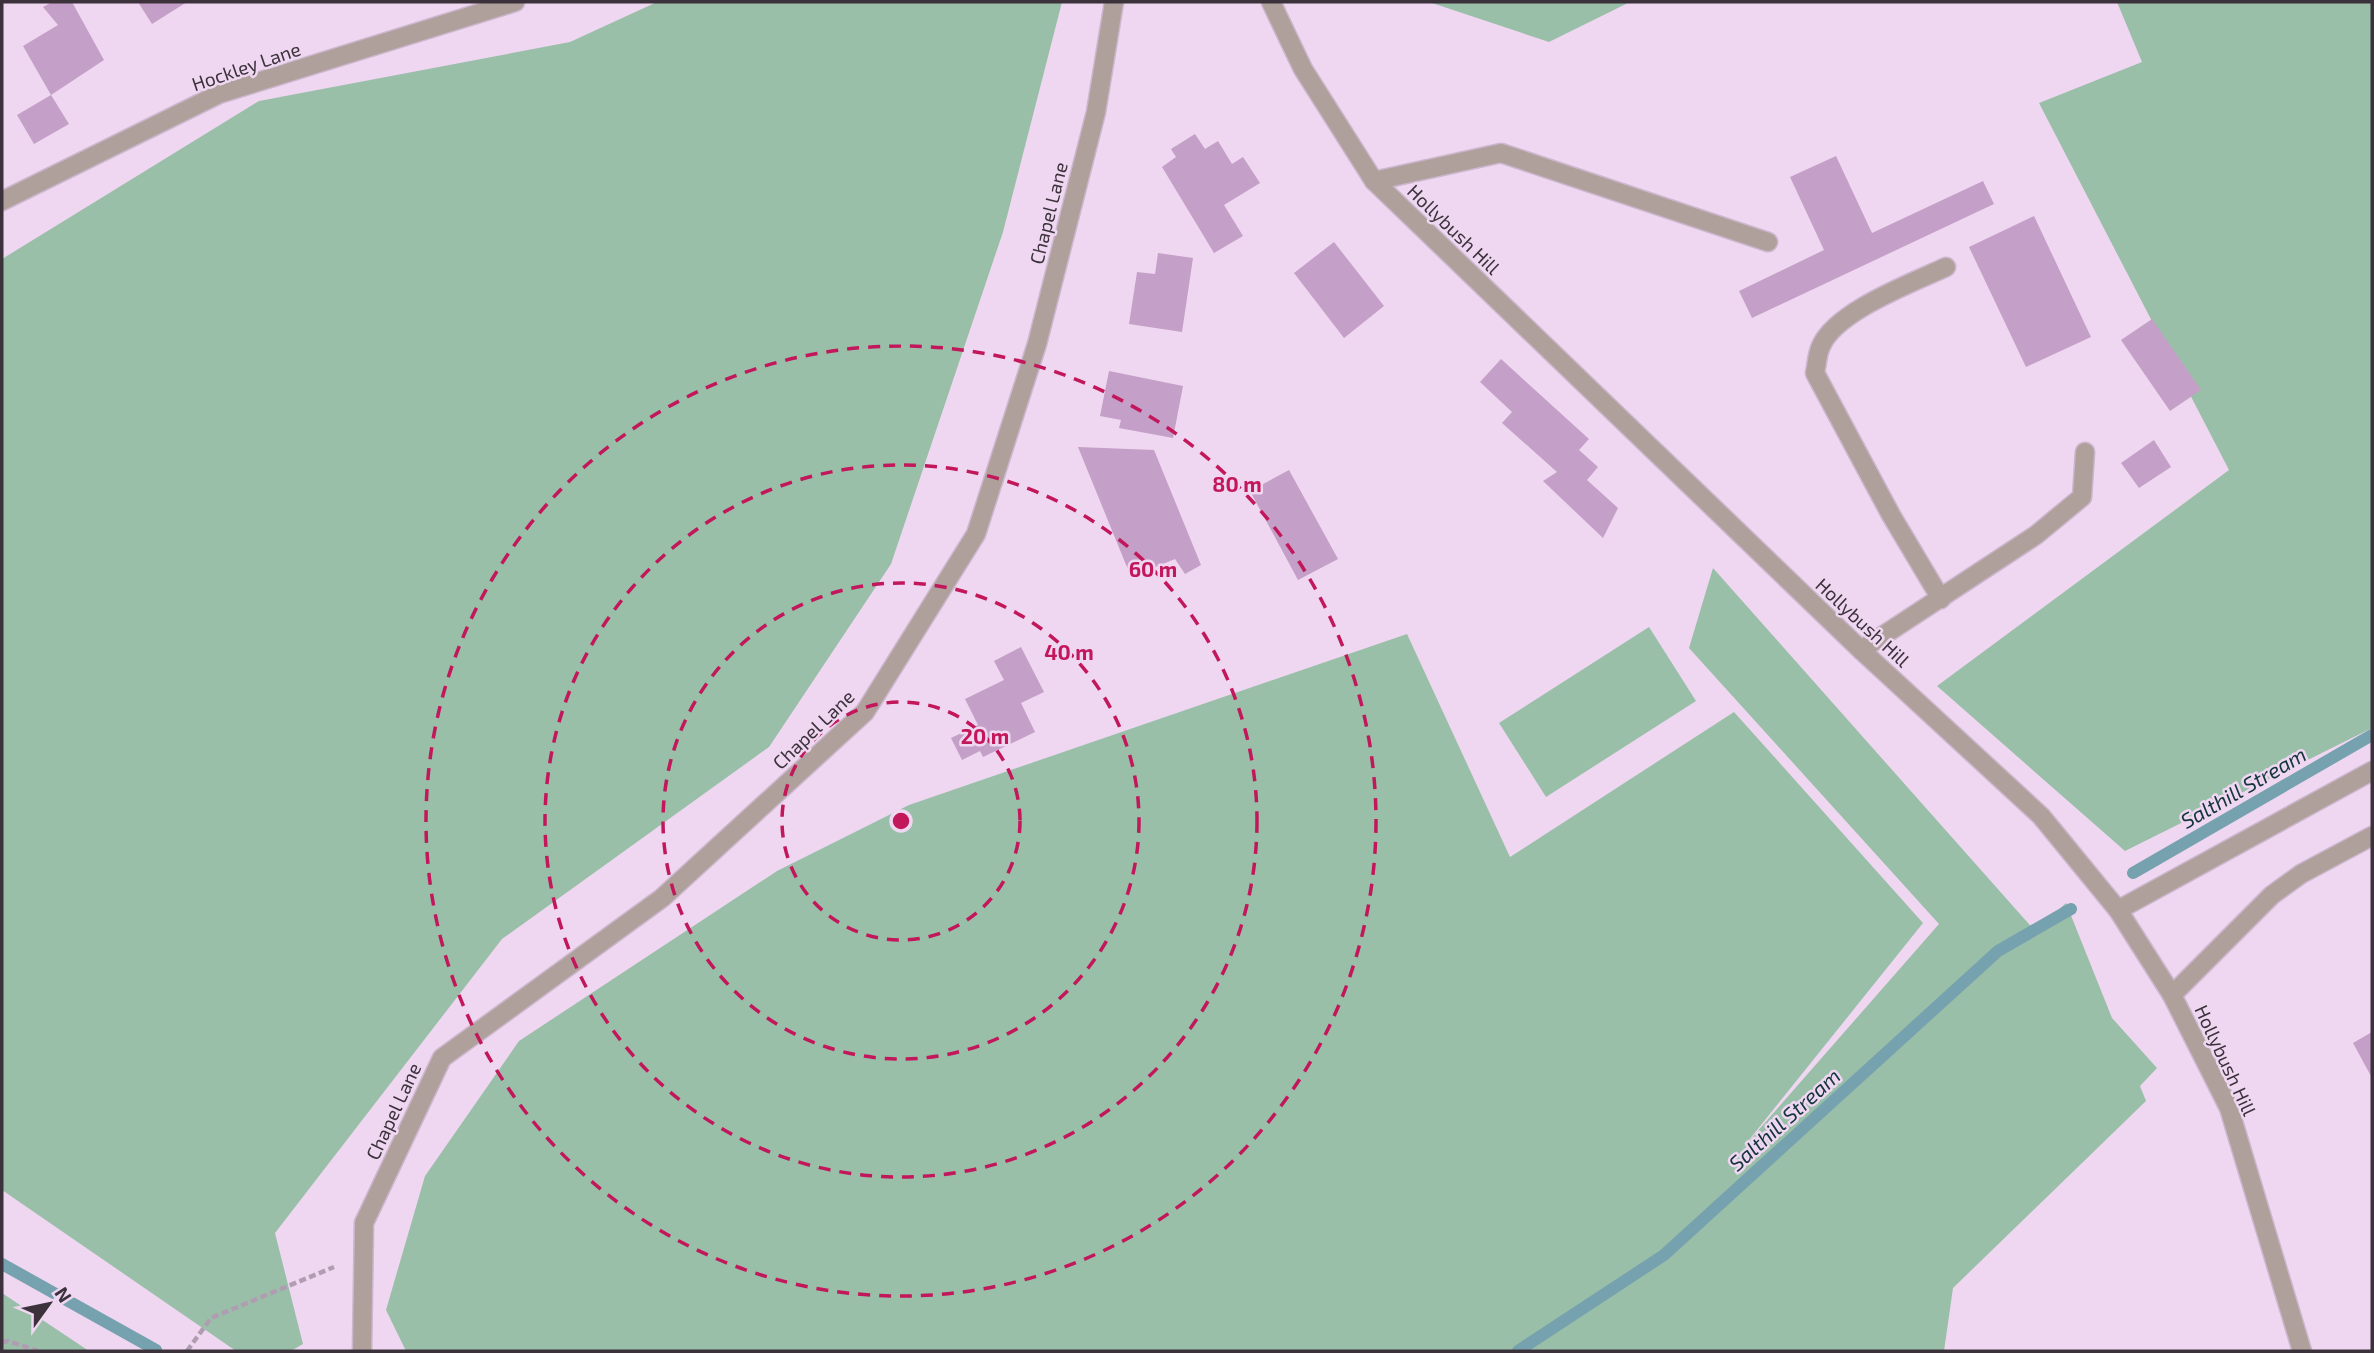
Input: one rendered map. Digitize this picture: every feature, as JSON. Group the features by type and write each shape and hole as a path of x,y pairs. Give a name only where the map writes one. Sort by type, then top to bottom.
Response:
{"street":[{"name":"Hockley Lane","path":"2,201 219,94 515,2"},
{"name":"Chapel Lane","path":"362,1351 364,1223 442,1058 662,898 865,712 976,534 1037,344 1096,112 1114,2"},
{"name":"Hollybush Hill","path":"1271,2 1303,69 1374,181 1861,650 2040,816 2118,910 2172,995 2229,1108 2302,1351"},
{"path":"1374,181 1501,153 1768,242"},
{"path":"1941,599 1891,515 1815,373 1821,345 1837,325 1872,301 1946,267"},
{"path":"1861,650 2036,535 2082,497 2085,452"},
{"path":"2118,910 2372,771"},
{"path":"2172,995 2273,895 2301,874 2372,836"}],"path":[{"path":"187,1351 211,1318 363,1256"},
{"path":"2,1342 8,1341 38,1351"}],"green space":[{"path":"657,2 1062,2 1003,232 891,564 769,747 502,939 275,1233 303,1344 291,1351 236,1351 2,1190 2,259 259,101 570,42"},
{"path":"1429,2 1630,2 1549,42"},
{"path":"2117,2 2372,2 2372,728 2125,851 1937,686 2229,470 2039,103 2142,62"},
{"path":"1713,568 2035,931 2066,903 2112,1018 2157,1068 2140,1086 2146,1101 1953,1288 1944,1351 406,1351 386,1310 425,1176 519,1041 777,871 909,805 1407,634 1510,857 1734,712 1923,923 1741,1150 1939,924 1689,648"},
{"path":"1649,627 1696,701 1546,797 1499,723"},
{"path":"2,1293 89,1351 2,1351"}],"building":[{"path":"52,2 72,2 104,60 51,95 23,46 58,25 43,7"},
{"path":"138,2 187,2 152,24"},
{"path":"51,95 69,124 34,144 17,115"},
{"path":"1195,134 1205,149 1218,141 1232,164 1243,157 1260,183 1224,205 1243,236 1214,253 1162,167 1176,157 1171,149"},
{"path":"1836,156 1872,233 1983,181 1994,204 1752,318 1739,291 1824,250 1790,177"},
{"path":"2034,216 2091,337 2026,367 1969,247"},
{"path":"1334,242 1384,306 1344,338 1294,273"},
{"path":"1158,253 1193,258 1182,332 1129,324 1137,272 1155,274"},
{"path":"2152,319 2201,390 2170,411 2121,340"},
{"path":"1501,359 1589,439 1579,450 1598,467 1587,480 1618,508 1603,538 1543,481 1557,472 1502,423 1512,412 1480,382"},
{"path":"1109,371 1183,386 1173,438 1119,428 1121,420 1100,416"},
{"path":"2154,440 2171,467 2139,488 2121,463"},
{"path":"1078,447 1154,450 1201,565 1185,574 1175,559 1131,577"},
{"path":"1289,470 1338,559 1298,580 1250,491"},
{"path":"1021,647 1044,692 1021,703 1035,732 983,757 980,751 962,760 951,738 978,725 965,699 1004,680 994,661"},
{"path":"2372,1032 2372,1078 2353,1043"}],"waterway":[{"name":"Salthill Stream","path":"2133,873 2372,735"},
{"name":"Salthill Stream","path":"1518,1351 1664,1255 1998,951 2071,909"},
{"name":"Salthill Stream","path":"2,1264 156,1350"}]}
